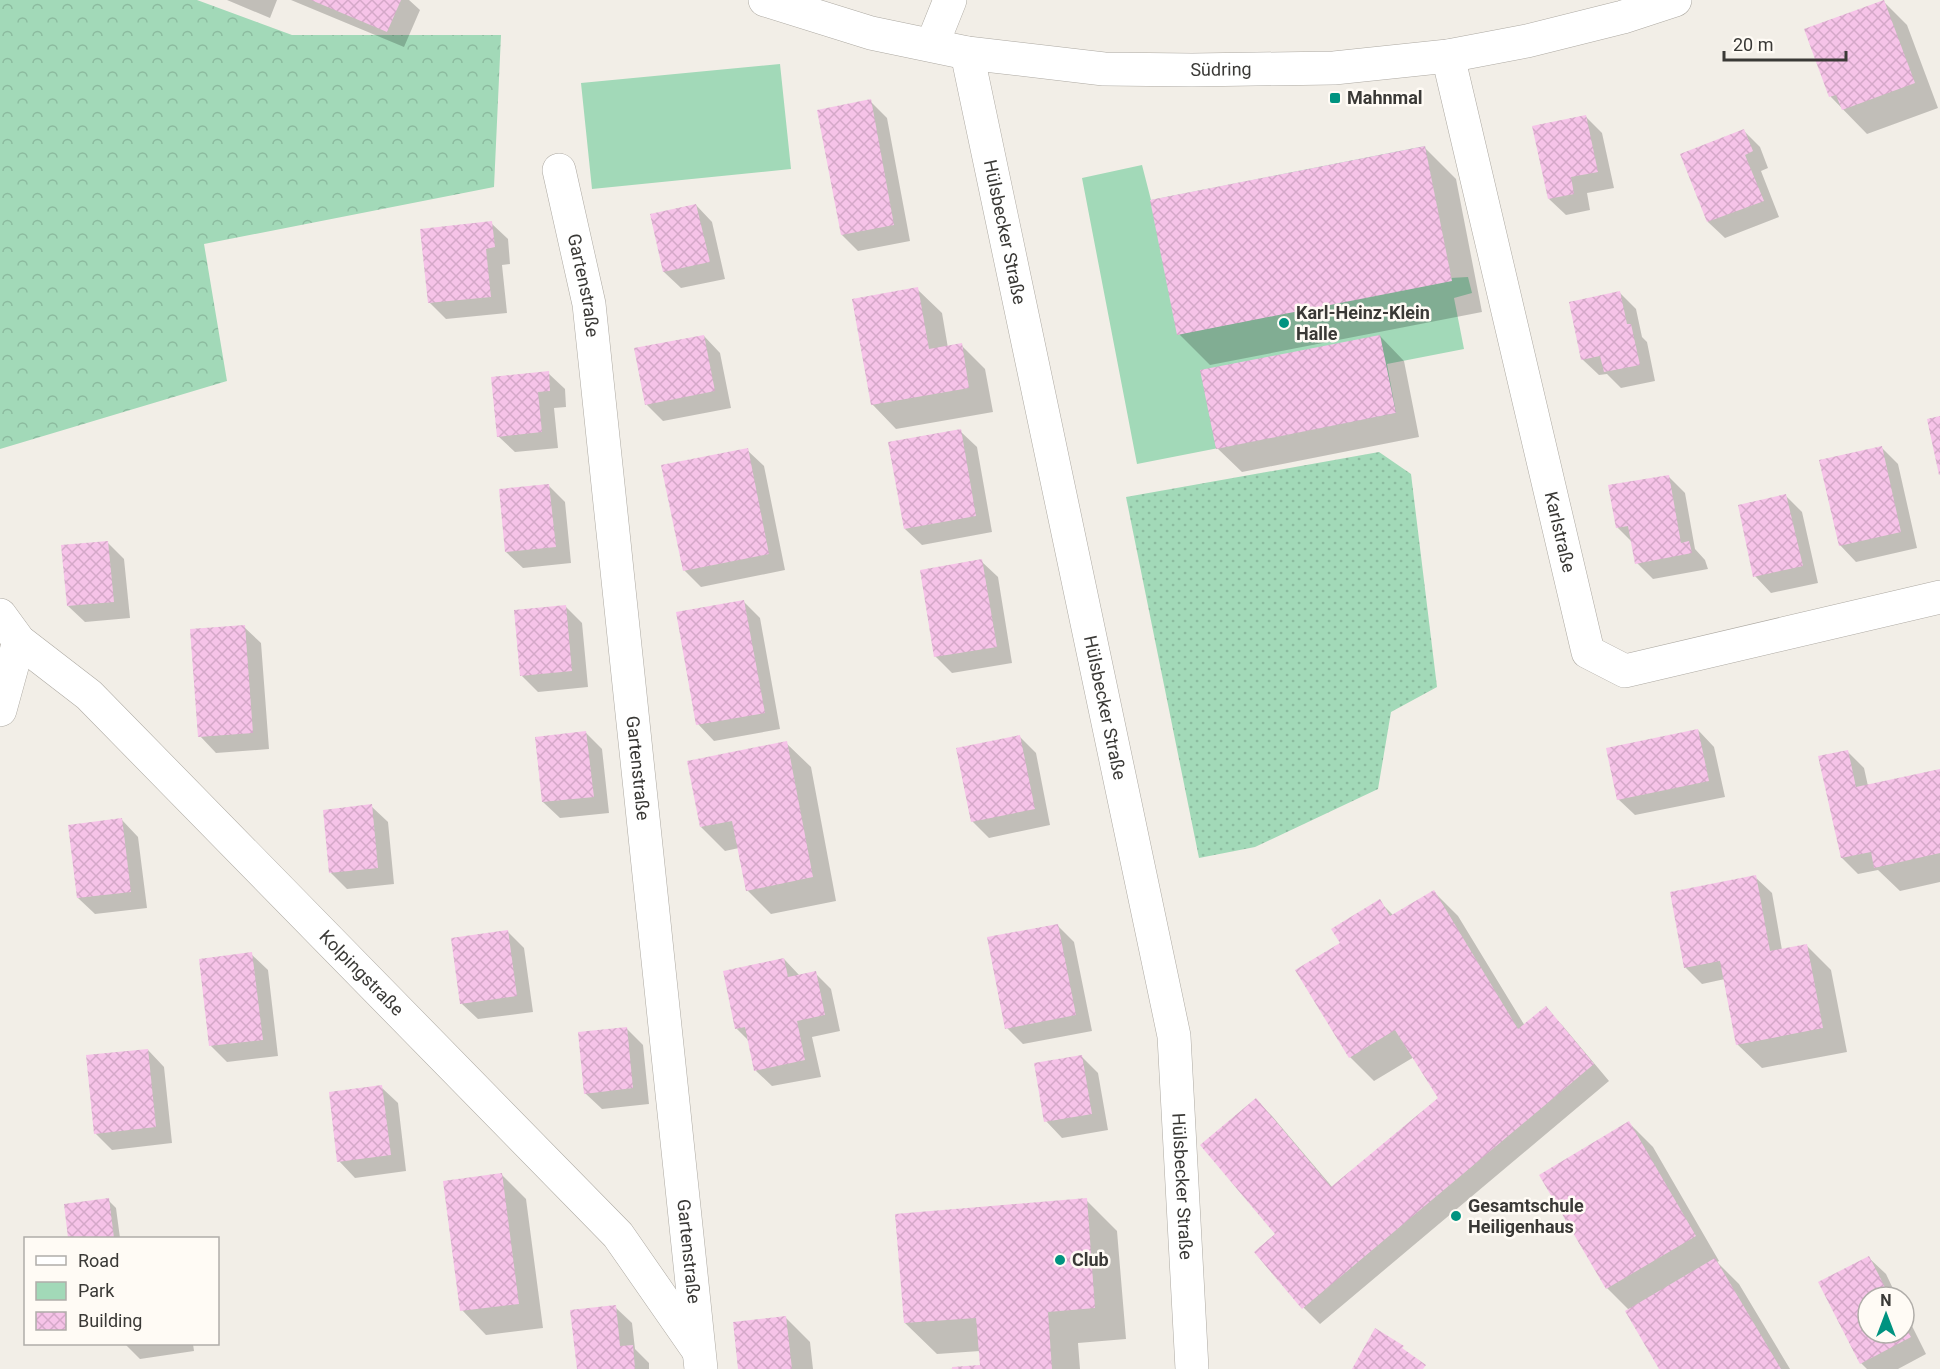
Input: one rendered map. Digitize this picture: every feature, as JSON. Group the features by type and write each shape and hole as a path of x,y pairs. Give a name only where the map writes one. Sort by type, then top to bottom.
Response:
{"street":[{"name":"Südring","path":"765,0 872,33 967,54 1104,69 1192,70 1334,68 1448,56 1538,38 1623,17 1676,0"},
{"path":"932,45 950,0"},
{"name":"Hülsbecker Straße","path":"967,54 1174,1036 1192,1369"},
{"name":"Karlstraße","path":"1448,56 1588,652 1625,671 1940,597"},
{"name":"Gartenstraße","path":"558,170 589,304 701,1361"},
{"name":"Kolpingstraße","path":"0,615 19,641 88,696 618,1235 701,1361"},
{"path":"0,710 19,641"}],"green space":[{"path":"0,0 197,0 292,35 501,35 494,187 204,244 227,381 0,449"},
{"path":"780,64 791,169 592,189 581,83"},
{"name":"Karl-Heinz-Klein Halle","path":"1425,146 1450,278 1468,277 1472,293 1454,298 1464,349 1387,364 1396,413 1137,464 1082,178 1142,165 1151,200"},
{"path":"1379,452 1411,474 1437,687 1391,712 1378,789 1255,847 1199,858 1126,497"}],"building":[{"path":"311,0 401,0 387,32"},
{"path":"1884,0 1915,83 1842,110 1836,95 1829,97 1804,29"},
{"path":"871,99 894,225 841,235 817,110"},
{"path":"1586,115 1598,172 1571,177 1574,194 1548,199 1532,126"},
{"path":"1744,129 1753,151 1745,155 1764,201 1707,222 1680,154"},
{"path":"1425,146 1452,281 1177,335 1150,200"},
{"path":"696,204 710,262 663,272 650,214"},
{"path":"492,221 495,247 486,249 491,297 428,303 420,229"},
{"path":"918,287 929,349 962,343 969,388 871,405 852,299"},
{"path":"1620,291 1627,324 1631,324 1640,365 1604,372 1600,356 1581,360 1569,302"},
{"path":"704,335 715,391 645,405 634,348"},
{"path":"1380,335 1396,413 1216,449 1200,370"},
{"path":"549,371 550,391 538,392 542,432 497,437 491,377"},
{"path":"1940,416 1940,474 1939,475 1927,419"},
{"path":"961,429 976,516 904,529 888,442"},
{"path":"1882,446 1901,532 1839,546 1819,460"},
{"path":"748,448 769,554 683,571 661,465"},
{"path":"1669,475 1681,543 1689,541 1692,553 1635,564 1628,526 1616,528 1608,485"},
{"path":"549,484 556,547 505,552 499,489"},
{"path":"1786,494 1803,566 1753,577 1738,505"},
{"path":"108,541 114,602 67,606 61,545"},
{"path":"982,559 997,647 934,657 920,570"},
{"path":"744,600 765,713 696,725 676,612"},
{"path":"566,605 572,671 520,676 514,610"},
{"path":"245,625 253,733 198,737 190,629"},
{"path":"1698,729 1709,781 1617,800 1606,748"},
{"path":"586,731 594,797 542,802 535,737"},
{"path":"1020,735 1035,809 971,822 956,748"},
{"path":"787,741 813,877 746,891 732,821 700,827 687,761"},
{"path":"1848,750 1856,787 1940,769 1940,853 1874,868 1871,852 1841,858 1818,756"},
{"path":"372,804 378,868 329,873 323,810"},
{"path":"122,818 131,892 77,898 68,825"},
{"path":"1756,875 1770,951 1807,944 1823,1028 1736,1045 1720,961 1684,968 1670,892"},
{"path":"1434,890 1518,1029 1546,1006 1594,1064 1302,1309 1254,1252 1275,1234 1200,1145 1256,1098 1331,1187 1438,1098 1395,1030 1349,1058 1295,970 1340,943 1331,929 1380,899 1390,916"},
{"path":"1058,924 1076,1015 1005,1029 987,937"},
{"path":"508,930 517,996 460,1004 451,938"},
{"path":"252,952 263,1040 209,1046 199,959"},
{"path":"784,958 788,977 816,971 825,1015 797,1021 805,1060 754,1071 745,1027 735,1029 723,971"},
{"path":"627,1027 633,1088 584,1094 578,1032"},
{"path":"148,1049 156,1127 94,1134 86,1055"},
{"path":"1082,1055 1092,1114 1044,1122 1034,1063"},
{"path":"382,1085 391,1155 337,1162 329,1092"},
{"path":"1629,1121 1696,1236 1606,1289 1539,1175"},
{"path":"502,1173 519,1304 460,1311 443,1181"},
{"path":"109,1198 114,1237 68,1237 64,1204"},
{"path":"1087,1198 1095,1308 1048,1312 1052,1369 952,1369 952,1367 980,1365 976,1318 904,1323 895,1214"},
{"path":"1869,1256 1884,1285 1856,1285 1856,1345 1896,1345 1860,1364 1818,1282"},
{"path":"1715,1258 1781,1369 1659,1369 1625,1311"},
{"path":"616,1305 620,1346 633,1345 635,1369 577,1369 570,1310"},
{"path":"786,1316 792,1369 738,1369 733,1322"},
{"path":"1375,1328 1404,1346 1402,1348 1426,1365 1423,1369 1352,1369"}],"place":[{"name":"Mahnmal","path":"1335,98"},
{"name":"Karl-Heinz-Klein Halle","path":"1284,323"},
{"name":"Gesamtschule Heiligenhaus","path":"1456,1216"},
{"name":"Club","path":"1060,1260"}]}
